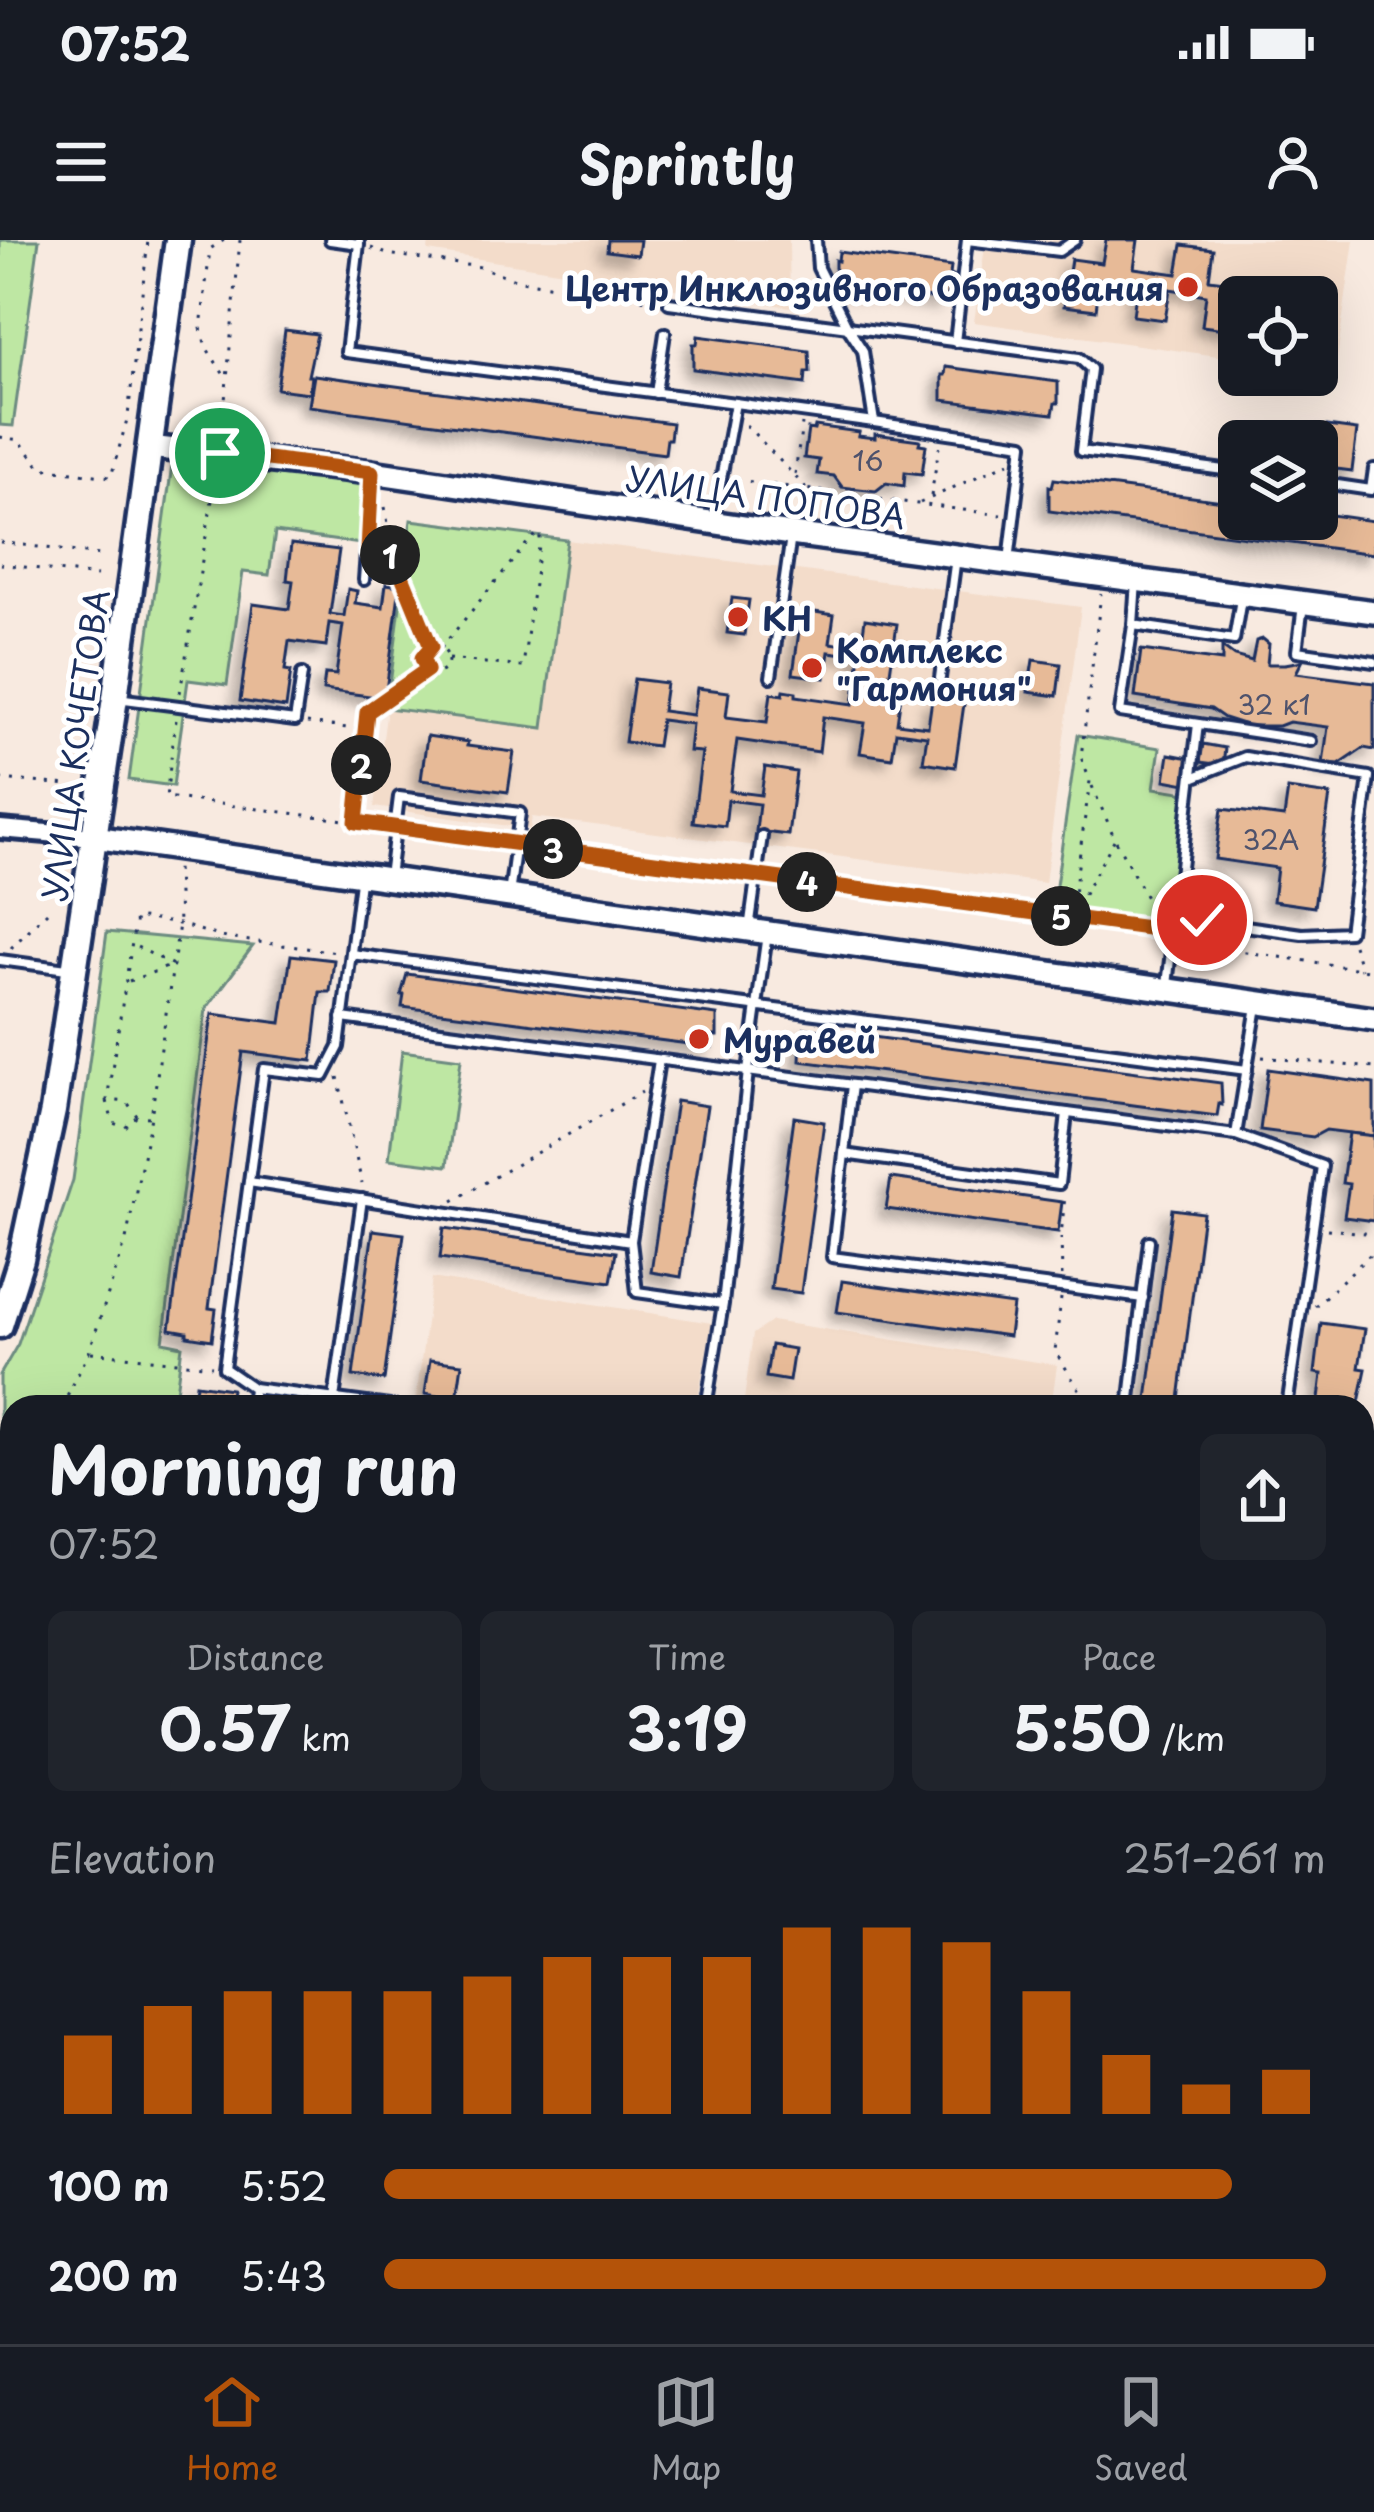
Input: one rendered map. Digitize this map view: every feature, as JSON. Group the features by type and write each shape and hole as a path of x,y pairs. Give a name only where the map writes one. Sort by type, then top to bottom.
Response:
{"main road":[{"name":"УЛИЦА КОЧЕТОВА","path":"0,1325 21,1259 52,1111 178,240"}],"street":[{"name":"УЛИЦА ПОПОВА","path":"149,447 372,472 1374,612"},
{"path":"0,830 94,837 1374,1019"}],"lane":[{"path":"330,240 359,242 346,352 1024,444 1009,562"},
{"path":"816,240 818,268 863,351 874,422"},
{"path":"956,342 967,240 1059,251 1075,240"},
{"path":"669,303 1079,358 1091,369 1081,451 1218,469"},
{"path":"656,393 665,333"},
{"path":"713,523 735,408"},
{"path":"1338,485 1371,490 1374,469"},
{"path":"364,580 372,472"},
{"path":"771,677 791,534"},
{"path":"940,678 957,556"},
{"path":"1136,579 1120,712 1311,741"},
{"path":"1133,625 1234,640 1241,594"},
{"path":"1304,602 1297,651 1374,662"},
{"path":"115,698 295,721 302,674"},
{"path":"1166,989 1198,724"},
{"path":"1175,916 1302,934 1349,932 1369,777 1245,758 1192,778"},
{"path":"389,880 399,797 520,814 509,897"},
{"path":"708,1395 758,1007 757,875 762,836"},
{"path":"305,1395 254,1388 224,1368 264,1069 324,1076 339,1046 361,876"},
{"path":"351,954 1247,1070"},
{"path":"0,959 75,969"},
{"path":"1237,1135 1257,1003"},
{"path":"342,1018 1237,1135 1322,1166 1289,1395"},
{"path":"659,1060 631,1241 638,1292 723,1304"},
{"path":"852,1085 832,1257 1143,1298"},
{"path":"844,1154 1059,1184 1067,1113"},
{"path":"249,1182 631,1241"},
{"path":"335,1395 362,1199"},
{"path":"1131,1395 1149,1241"},
{"path":"253,1395 254,1388"}],"path":[{"path":"0,437 19,440 40,468 111,477 128,416 148,240"},
{"path":"224,240 210,249 201,328 206,347 227,379"},
{"path":"223,422 240,240"},
{"path":"359,242 387,254 480,267 521,281 669,303"},
{"path":"735,408 807,489"},
{"path":"794,476 804,412"},
{"path":"931,498 942,431"},
{"path":"918,504 1022,456"},
{"path":"719,478 1015,517"},
{"path":"214,488 166,796 1163,930 1115,838 1081,757 1102,594"},
{"path":"385,507 394,556 431,647"},
{"path":"441,648 541,531 523,667 448,659"},
{"path":"0,542 100,555"},
{"path":"368,551 394,556"},
{"path":"0,564 97,576"},
{"path":"431,647 441,648"},
{"path":"431,647 422,658 427,670 442,670 448,659"},
{"path":"441,648 448,659"},
{"path":"356,822 367,712 427,670"},
{"path":"295,721 364,730"},
{"path":"0,779 68,785"},
{"path":"1071,917 1090,782"},
{"path":"1071,917 1115,838"},
{"path":"68,1395 89,1352 126,1240 151,1118 179,924 176,865"},
{"path":"0,959 52,907"},
{"path":"137,1116 125,1126 113,1124 107,1100 136,916 226,938 351,954"},
{"path":"1349,932 1360,969"},
{"path":"1173,942 1374,970"},
{"path":"131,944 173,965"},
{"path":"126,982 173,965"},
{"path":"1249,1055 1374,1068"},
{"path":"333,1058 363,1180 362,1199"},
{"path":"436,1211 656,1084"},
{"path":"107,1100 127,1102 137,1116 151,1118"},
{"path":"1313,1228 1374,1234"},
{"path":"1300,1320 1374,1251"},
{"path":"89,1352 224,1368"}],"shaded area":[{"path":"429,240 789,240 790,307 428,251"},
{"path":"986,240 1354,240 1338,352 1338,276 1218,276 1218,356 974,322"},
{"name":"Комплекс \"Гармония\"","path":"567,540 1081,607 1045,883 532,817 530,829 374,807 387,708 543,728"},
{"path":"432,1278 712,1323 698,1395 417,1395"},
{"path":"772,1321 1057,1365 1053,1395 745,1395 753,1334"}],"green space":[{"path":"0,240 39,240 13,426 0,425"},
{"path":"173,458 369,486 361,544 275,532 269,575 243,572 227,685 188,680 173,786 129,780"},
{"path":"411,520 567,540 543,728 387,708"},
{"path":"1078,735 1160,748 1154,788 1187,793 1167,928 1052,913"},
{"path":"107,932 253,946 206,1009 163,1342 182,1346 176,1395 0,1395 0,1375 18,1344 73,1180"},
{"path":"402,1051 461,1059 447,1166 389,1159"}],"building":[{"path":"608,240 640,240 638,255 607,251"},
{"name":"Центр Инклюзивного Образования","path":"1106,240 1138,240 1134,268 1177,274 1182,245 1213,249 1209,279 1218,280 1218,328 1202,326 1206,295 1170,289 1165,320 1133,316 1137,285 1100,279 1096,310 1064,306 1071,259 1102,263"},
{"path":"839,252 951,267 951,289 946,300 835,285"},
{"path":"285,330 317,334 309,393 277,389"},
{"path":"698,336 809,351 810,372 806,372 805,384 693,369 693,344"},
{"path":"946,367 1058,382 1058,403 1053,414 942,400"},
{"path":"314,375 672,423 670,439 665,454 309,406"},
{"path":"1338,427 1357,430 1352,471 1338,469"},
{"path":"808,429 859,432 858,436 920,440 919,444 926,445 922,474 905,472 904,486 886,483 876,491 842,487 834,476 817,474 819,460 804,458"},
{"path":"1054,479 1218,500 1218,533 1049,511"},
{"path":"1338,516 1374,521 1374,554 1268,540 1338,540"},
{"path":"291,544 339,550 330,614 344,616 348,589 357,591 355,603 383,607 386,584 400,586 385,698 323,690 325,674 336,675 343,625 329,623 326,646 289,641 286,708 240,701 253,604 289,609"},
{"name":"КН","path":"732,598 749,600 744,635 727,633"},
{"path":"802,610 834,615 830,643 861,647 865,619 897,624 887,693 901,695 897,723 928,727 932,699 964,704 955,767 923,762 927,736 896,732 892,758 860,753 865,723 823,717 819,752 737,740 730,791 761,795 765,767 796,772 788,835 756,831 759,804 728,800 725,826 693,822 702,752 689,751 692,724 661,720 657,746 625,742 634,679 666,683 662,711 693,715 697,688 729,692 726,717 767,722 771,693 783,695 784,690 853,704 860,656 829,652 825,678 793,674"},
{"path":"1256,641 1269,644 1267,664 1302,661 1296,673 1374,683 1374,750 1364,748 1339,765 1323,764 1328,727 1289,722 1249,726 1211,709 1135,697 1141,650 1222,661 1222,647 1252,661"},
{"path":"1033,660 1061,664 1057,696 1028,692"},
{"path":"427,736 514,752 508,792 421,780"},
{"path":"1203,744 1225,748 1223,765 1200,762"},
{"path":"1169,754 1190,758 1192,778 1186,784 1165,780"},
{"path":"1288,789 1330,795 1314,907 1273,901 1277,868 1215,859 1222,809 1284,817"},
{"path":"291,955 334,960 330,992 320,992 312,1061 243,1052 209,1308 216,1309 212,1340 187,1336 187,1332 170,1329 212,1014 281,1023"},
{"path":"407,974 717,1015 717,1036 712,1047 402,1007"},
{"path":"805,1028 1221,1083 1222,1105 1217,1116 800,1061"},
{"path":"1268,1069 1374,1084 1374,1136 1326,1130 1313,1137 1260,1130"},
{"path":"676,1101 707,1106 681,1277 651,1272"},
{"path":"794,1117 824,1122 801,1293 771,1289"},
{"path":"1349,1133 1374,1136 1374,1221 1344,1217 1349,1184 1342,1183"},
{"path":"891,1178 1062,1202 1058,1232 886,1209"},
{"path":"1172,1209 1203,1213 1180,1395 1148,1395"},
{"path":"444,1228 616,1252 611,1282 440,1258"},
{"path":"373,1230 404,1234 384,1380 353,1376"},
{"path":"842,1281 1013,1305 1009,1336 837,1312"},
{"path":"1321,1323 1365,1329 1359,1368 1366,1369 1361,1395 1319,1395 1322,1374 1315,1373"},
{"path":"771,1345 794,1349 789,1381 766,1377"},
{"path":"430,1360 462,1364 458,1395 425,1394"},
{"path":"196,1384 231,1389 230,1395 195,1395"}],"place":[{"name":"Центр Инклюзивного Образования","path":"1188,287"},
{"name":"КН","path":"738,617"},
{"name":"Комплекс \"Гармония\"","path":"812,668"},
{"name":"Муравей","path":"699,1039"}],"route":[{"path":"220,453 372,472 368,551 394,556 431,647 422,658 427,670 367,712 356,822 1163,930 1173,942 1175,916 1202,920"}]}
